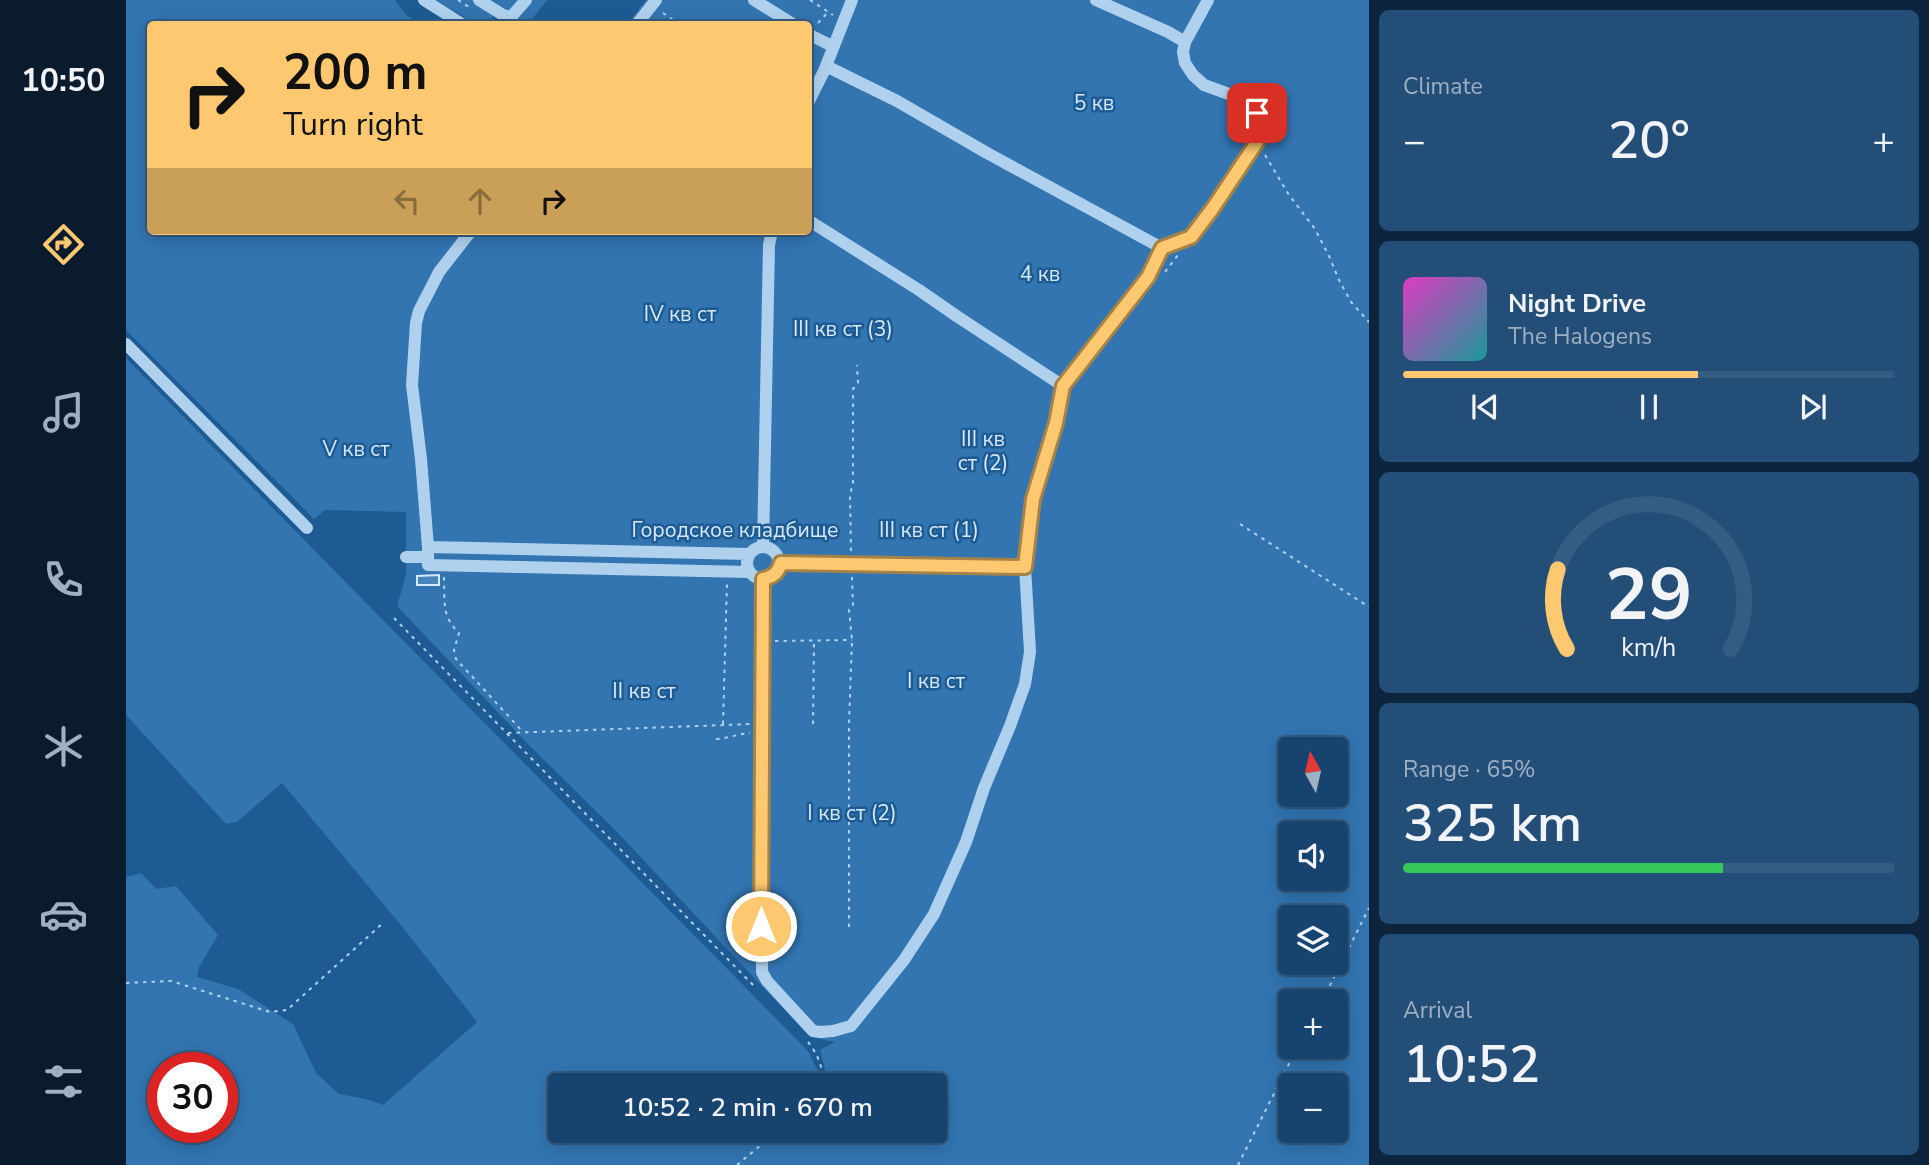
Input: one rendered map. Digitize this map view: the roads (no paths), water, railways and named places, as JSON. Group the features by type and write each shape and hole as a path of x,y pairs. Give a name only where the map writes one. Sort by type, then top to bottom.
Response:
{"street":[{"path":"425,0 458,21"},
{"path":"479,0 511,17 526,0"},
{"path":"754,0 788,21"},
{"path":"812,95 852,0"},
{"path":"1096,0 1185,42"},
{"path":"763,579 762,972 767,981 813,1031 833,1031 851,1026 904,960 934,914 966,842 984,788 1010,726 1024,684 1030,652 1025,567 1033,499 1056,423 1063,386 1148,277 1162,248 1191,237 1257,142 1261,126 1257,113 1249,104 1204,85 1185,63 1185,42 1208,0"},
{"path":"639,21 654,3"},
{"path":"812,36 832,46"},
{"path":"826,66 897,101 1162,248"},
{"path":"812,223 1063,386"},
{"path":"468,235 439,272 419,311 416,323 412,384 421,459 428,565 749,572"},
{"path":"763,547 771,235"},
{"path":"126,344 307,528"},
{"path":"770,548 777,553 781,563 779,570 773,577 754,578 746,564 748,554 754,549 770,548"},
{"path":"406,557 428,552 748,554"},
{"path":"781,563 1025,567"}],"park label":[{"name":"5 кв","path":"1094,103"},
{"name":"4 кв","path":"1040,274"},
{"name":"IV кв ст","path":"680,314"},
{"name":"III кв ст (3)","path":"843,329"},
{"name":"V кв ст","path":"356,449"},
{"name":"III кв ст (2)","path":"983,451"},
{"name":"Городское кладбище","path":"735,530"},
{"name":"III кв ст (1)","path":"929,530"},
{"name":"I кв ст","path":"936,681"},
{"name":"II кв ст","path":"644,691"},
{"name":"I кв ст (2)","path":"852,813"}]}
